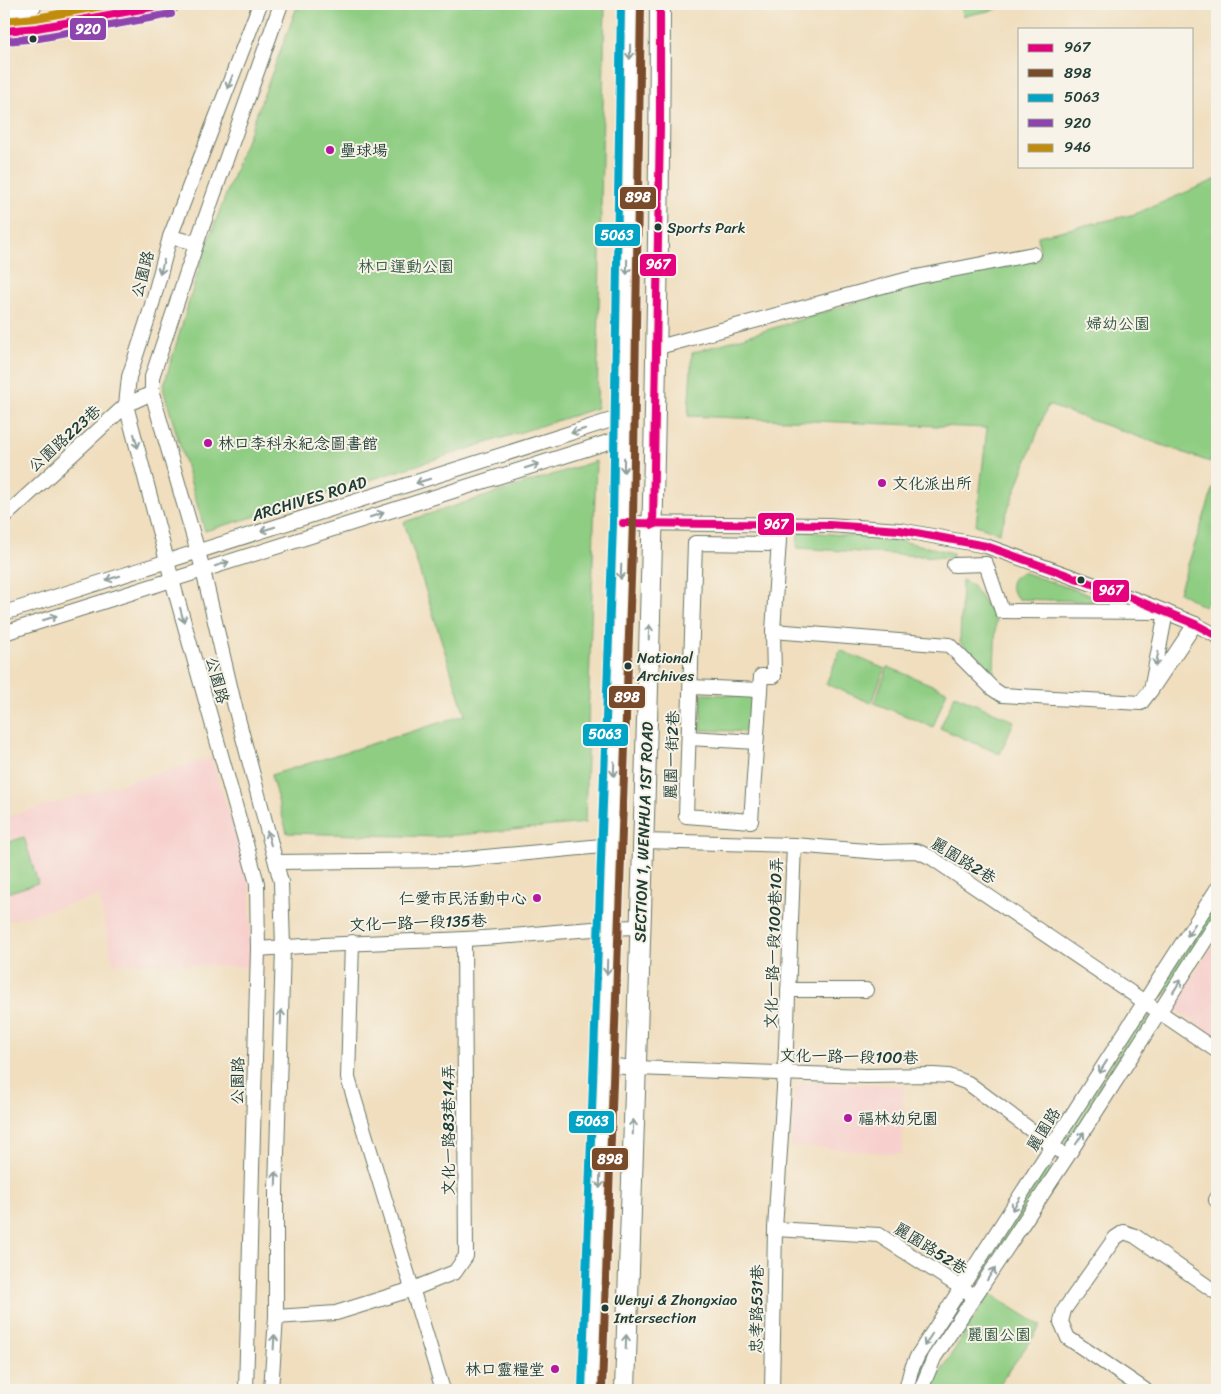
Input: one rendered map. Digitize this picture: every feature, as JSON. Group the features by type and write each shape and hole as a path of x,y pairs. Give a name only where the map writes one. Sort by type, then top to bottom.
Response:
{"main road":[{"path":"4,9 32,4"},
{"path":"4,31 37,28 169,4"},
{"name":"SECTION 1, WENHUA 1ST ROAD","path":"592,1390 623,523 630,4"},
{"name":"SECTION 1, WENHUA 1ST ROAD","path":"624,1390 653,524 660,124 660,4"}],"street":[{"name":"公園路","path":"246,1390 258,949 256,883 172,580 126,405 129,377 150,312 170,237 260,4"},
{"name":"公園路","path":"272,1390 276,1317 276,1198 283,947 281,882 234,703 203,570 152,393 152,377 196,243 281,4"},
{"path":"243,49 263,56"},
{"path":"170,237 196,243"},
{"path":"655,348 916,277 1033,254"},
{"name":"公園路223巷","path":"4,517 126,405 152,393"},
{"name":"ARCHIVES ROAD","path":"4,613 624,416"},
{"path":"4,633 624,437"},
{"path":"623,523 829,525 900,530 986,546 1071,575 1166,612 1217,636"},
{"path":"691,687 760,690 761,676 774,676 773,631 780,525"},
{"name":"麗園一街2巷","path":"760,690 751,821 686,816 696,542 778,544"},
{"path":"954,565 986,564 1002,611 1166,612"},
{"path":"1150,690 1166,612"},
{"path":"773,631 950,644 993,689 1002,695 1141,702 1195,624"},
{"path":"689,738 756,742"},
{"name":"麗園路2巷","path":"642,841 794,846 879,852 917,851 932,858 1217,1051"},
{"path":"276,862 454,860 612,845"},
{"name":"文化一路一段100巷10弄","path":"776,1229 785,1072 794,846"},
{"path":"256,883 281,882"},
{"name":"麗園路","path":"906,1390 911,1370 918,1355 1217,889"},
{"path":"922,1390 934,1358 1067,1157 1217,922"},
{"name":"文化一路一段135巷","path":"258,949 352,942 464,940 608,927 640,927"},
{"name":"文化一路83巷14弄","path":"276,1317 336,1313 413,1289 456,1272 466,1256 464,940"},
{"path":"352,942 348,1078 443,1390"},
{"path":"788,990 866,990"},
{"name":"文化一路一段100巷","path":"604,1065 635,1068 866,1076 934,1074 950,1076 968,1083 1067,1157"},
{"path":"252,1200 276,1198"},
{"name":"麗園路52巷","path":"776,1229 878,1235 975,1297"},
{"name":"忠孝路531巷","path":"772,1390 776,1229"},
{"path":"1144,1390 1068,1338 1061,1322 1064,1310 1115,1238 1124,1232 1135,1236 1217,1293"}],"shaded area":[{"path":"212,758 250,883 251,967 113,963 99,897 4,922 4,817"},
{"path":"1217,939 1217,1039 1173,1007"},
{"name":"福林幼兒園","path":"801,1083 904,1086 902,1154 791,1146 795,1090"}],"green space":[{"name":"林口運動公園","path":"316,4 605,4 597,408 205,531 163,388 203,255 297,7"},
{"path":"961,4 1006,4 994,10 963,16"},
{"name":"婦幼公園","path":"1217,179 1217,440 1210,462 1048,405 999,533 976,525 987,428 688,416 692,353 906,287 1040,259 1038,236 1135,214"},
{"path":"596,461 585,823 438,837 287,833 271,775 465,715 404,522"},
{"path":"1217,477 1217,588 1204,607 1179,592"},
{"path":"800,531 902,541 953,553 953,558 797,548"},
{"path":"1022,572 1111,602 1018,599 1012,591 1011,584 1014,577"},
{"path":"962,580 971,584 996,618 994,672 990,676 982,672 960,642"},
{"path":"840,650 885,669 871,703 826,684"},
{"path":"888,667 947,691 933,727 874,703"},
{"path":"702,694 754,696 752,732 701,730"},
{"path":"955,695 1014,721 1000,754 940,728"},
{"path":"24,837 38,883 4,894 4,844"},
{"path":"1217,902 1217,914 1166,994 1161,998 1159,992"},
{"path":"1144,1012 1148,1012 1150,1017 1070,1143 1064,1144 1064,1140"},
{"path":"1046,1167 1050,1167 1051,1172 980,1280 975,1282 975,1277"},
{"name":"麗園公園","path":"989,1293 1041,1326 995,1390 931,1390 931,1388"},
{"path":"961,1299 966,1301 917,1390 912,1390 915,1370"}],"transit line":[{"name":"946","path":"4,21 36,18 114,4"},
{"name":"967","path":"4,31 37,28 169,4"},
{"name":"5063","path":"582,1390 613,523 621,4"},
{"name":"898","path":"602,1390 633,523 641,4"},
{"name":"967","path":"653,525 660,124 660,4"},
{"name":"920","path":"5,41 39,38 171,14"},
{"name":"967","path":"623,523 829,525 900,530 986,546 1134,599 1195,624 1217,636"}],"place":[{"name":"壘球場","path":"330,150"},
{"name":"Sports Park","path":"658,227"},
{"name":"林口李科永紀念圖書館","path":"208,443"},
{"name":"文化派出所","path":"882,483"},
{"name":"National Archives","path":"628,666"},
{"name":"仁愛市民活動中心","path":"537,898"},
{"name":"福林幼兒園","path":"848,1118"},
{"name":"Wenyi & Zhongxiao Intersection","path":"605,1308"},
{"name":"林口靈糧堂","path":"555,1369"}]}
